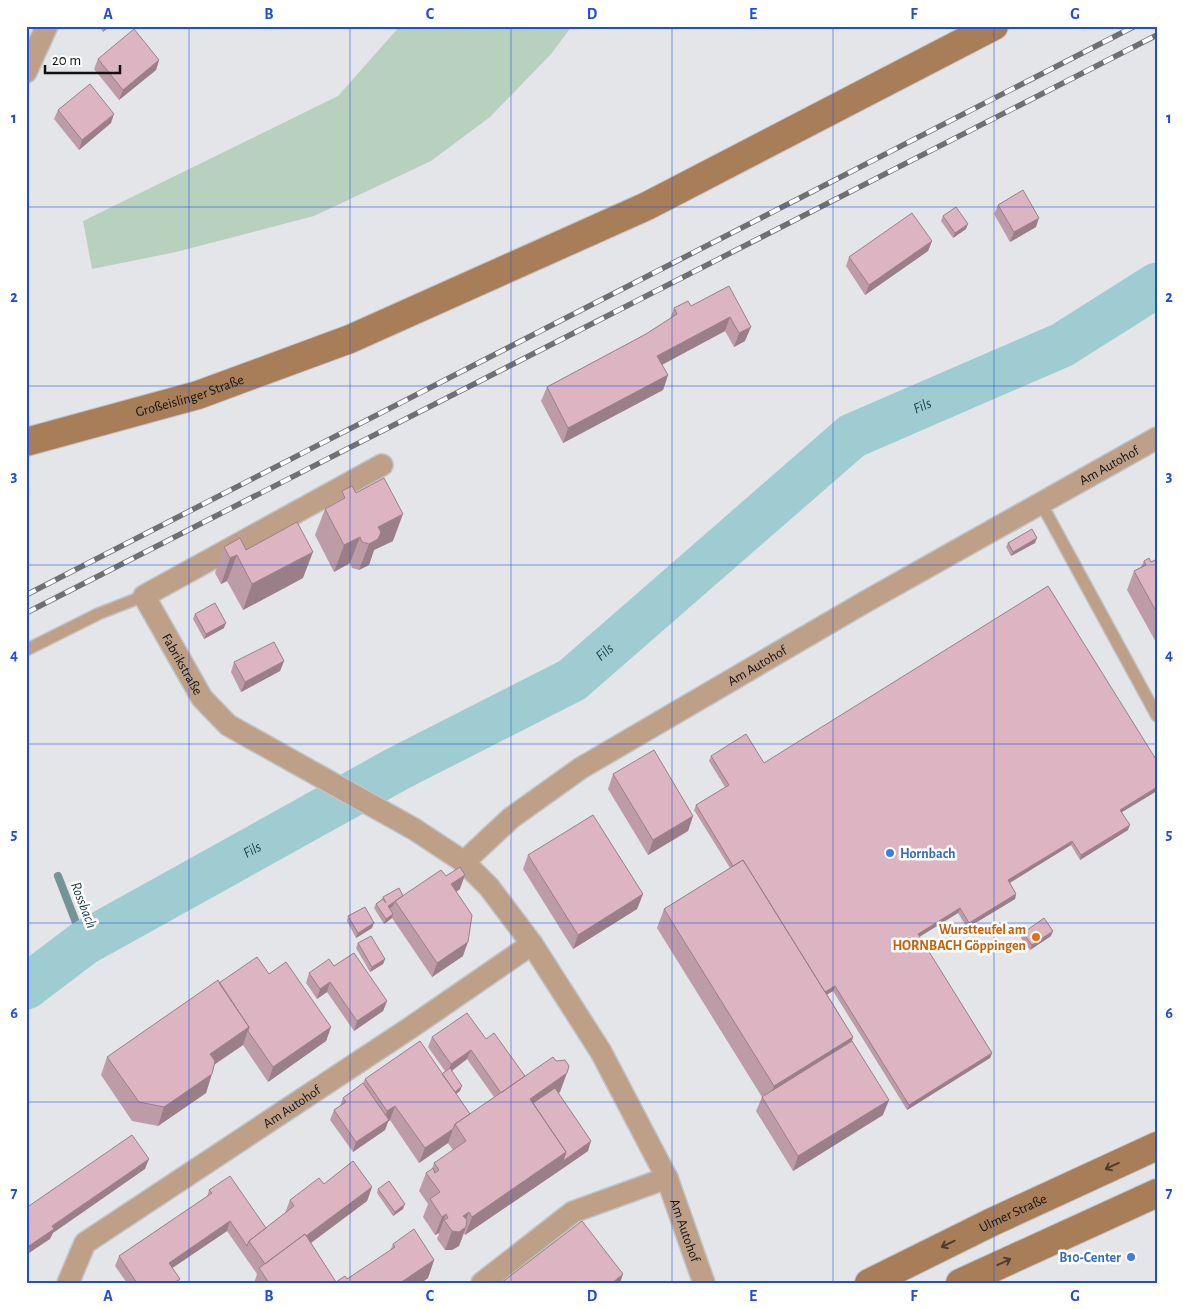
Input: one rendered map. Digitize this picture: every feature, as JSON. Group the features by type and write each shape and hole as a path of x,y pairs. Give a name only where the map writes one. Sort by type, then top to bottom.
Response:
{"main road":[{"name":"Großeislinger Straße","path":"26,442 198,395 350,339 647,206 994,26"},
{"name":"Ulmer Straße","path":"869,1283 992,1222 1157,1146"},
{"path":"960,1283 1157,1192"}],"street":[{"path":"26,72 47,26"},
{"name":"Am Autohof","path":"704,1283 667,1178 601,1052 532,944 489,887 464,862 511,818 581,768 865,602 1157,438"},
{"path":"144,596 382,465"},
{"name":"Fabrikstraße","path":"144,596 202,698 228,725 414,829 464,862"},
{"name":"Am Autohof","path":"68,1283 85,1243 410,1028 532,944"},
{"path":"482,1283 574,1212 667,1178"}],"lane":[{"path":"1041,504 1157,716"},
{"path":"26,650 98,614 144,596"}],"green space":[{"path":"400,26 572,26 551,54 490,117 431,161 314,216 176,252 92,269 83,221 338,96"}],"building":[{"path":"134,29 159,60 123,90 98,59"},
{"path":"90,84 114,114 82,140 58,110"},
{"path":"1023,190 1039,218 1014,232 998,205"},
{"path":"956,207 968,224 955,233 943,216"},
{"path":"912,213 932,241 869,285 849,257"},
{"path":"729,286 751,327 739,333 730,317 657,356 668,375 568,428 547,387 646,334 677,314 674,308 688,301 691,306"},
{"path":"384,478 403,514 378,527 381,532 378,539 369,544 362,542 360,537 344,545 325,509 345,498 342,491 352,486 356,493"},
{"path":"297,522 313,552 252,584 237,555 230,558 224,547 240,538 246,550"},
{"path":"1032,529 1037,538 1013,552 1008,543"},
{"path":"1149,558 1151,562 1157,559 1157,613 1134,571 1146,565 1144,561"},
{"name":"Hornbach","path":"1048,586 1157,761 1157,787 1120,810 1130,825 1081,855 1072,841 1008,880 1016,894 969,923 960,908 918,934 992,1053 909,1105 835,986 825,992 743,860 733,866 696,805 729,785 711,756 746,734 764,763"},
{"path":"215,603 226,623 206,634 195,614"},
{"path":"274,642 284,661 245,682 234,662"},
{"path":"654,750 693,816 653,840 613,774"},
{"path":"593,815 643,894 578,935 528,855"},
{"path":"743,860 853,1037 774,1086 664,909"},
{"path":"460,867 465,875 451,884 472,915 468,942 437,963 395,901 441,870 446,876"},
{"path":"399,888 403,896 388,906 393,914 386,919 376,904 383,899 386,903 383,897"},
{"path":"365,907 374,923 358,933 348,916"},
{"name":"Wurstteufel am HORNBACH Göppingen","path":"1044,918 1053,931 1032,945 1023,933"},
{"path":"371,936 385,959 372,967 358,943"},
{"path":"354,953 387,1001 357,1021 330,982 320,989 309,973 329,959 334,966"},
{"path":"257,957 269,974 286,962 331,1027 273,1067 248,1031 249,1027 219,983"},
{"path":"218,980 249,1027 210,1054 215,1061 212,1074 164,1107 139,1102 107,1057"},
{"path":"467,1013 486,1039 494,1033 525,1076 501,1093 471,1050 451,1064 432,1037"},
{"path":"420,1041 470,1114 455,1124 453,1129 425,1148 395,1106 387,1111 365,1079"},
{"path":"852,1041 889,1100 798,1156 762,1097"},
{"path":"553,1057 556,1061 565,1060 569,1066 567,1073 530,1099 566,1152 472,1217 469,1212 463,1216 467,1220 466,1227 459,1232 452,1231 444,1220 448,1218 446,1214 442,1217 430,1199 440,1192 426,1173 433,1168 435,1173 439,1170 434,1163 466,1141 455,1124"},
{"path":"450,1068 462,1086 455,1092 442,1074"},
{"path":"363,1083 389,1120 356,1142 334,1110 346,1102 343,1098"},
{"path":"555,1088 591,1141 563,1161 566,1152 533,1103"},
{"path":"132,1135 149,1159 52,1226 54,1229 26,1248 26,1208"},
{"path":"353,1161 372,1187 265,1264 249,1241 294,1206 290,1200 319,1178 324,1184"},
{"path":"230,1176 266,1228 249,1241 247,1246 230,1221 169,1263 180,1279 174,1283 137,1283 119,1256 212,1193 209,1190"},
{"path":"389,1181 405,1204 395,1212 378,1189"},
{"path":"582,1221 623,1274 612,1283 501,1283"},
{"path":"414,1229 434,1260 400,1283 269,1283 259,1268 305,1234 336,1282 345,1276 347,1279 395,1247 393,1244"}],"waterway":[{"name":"Fils","path":"26,987 84,943 397,769 572,680 852,436 1062,345 1157,285"},
{"name":"Rossbach","path":"58,876 84,943"}],"railway":[{"path":"26,595 1135,26"},
{"path":"26,613 1157,35"}],"place":[{"name":"Hornbach","path":"890,853"},
{"name":"Wurstteufel am HORNBACH Göppingen","path":"1036,937"},
{"name":"B10-Center","path":"1131,1257"}]}
